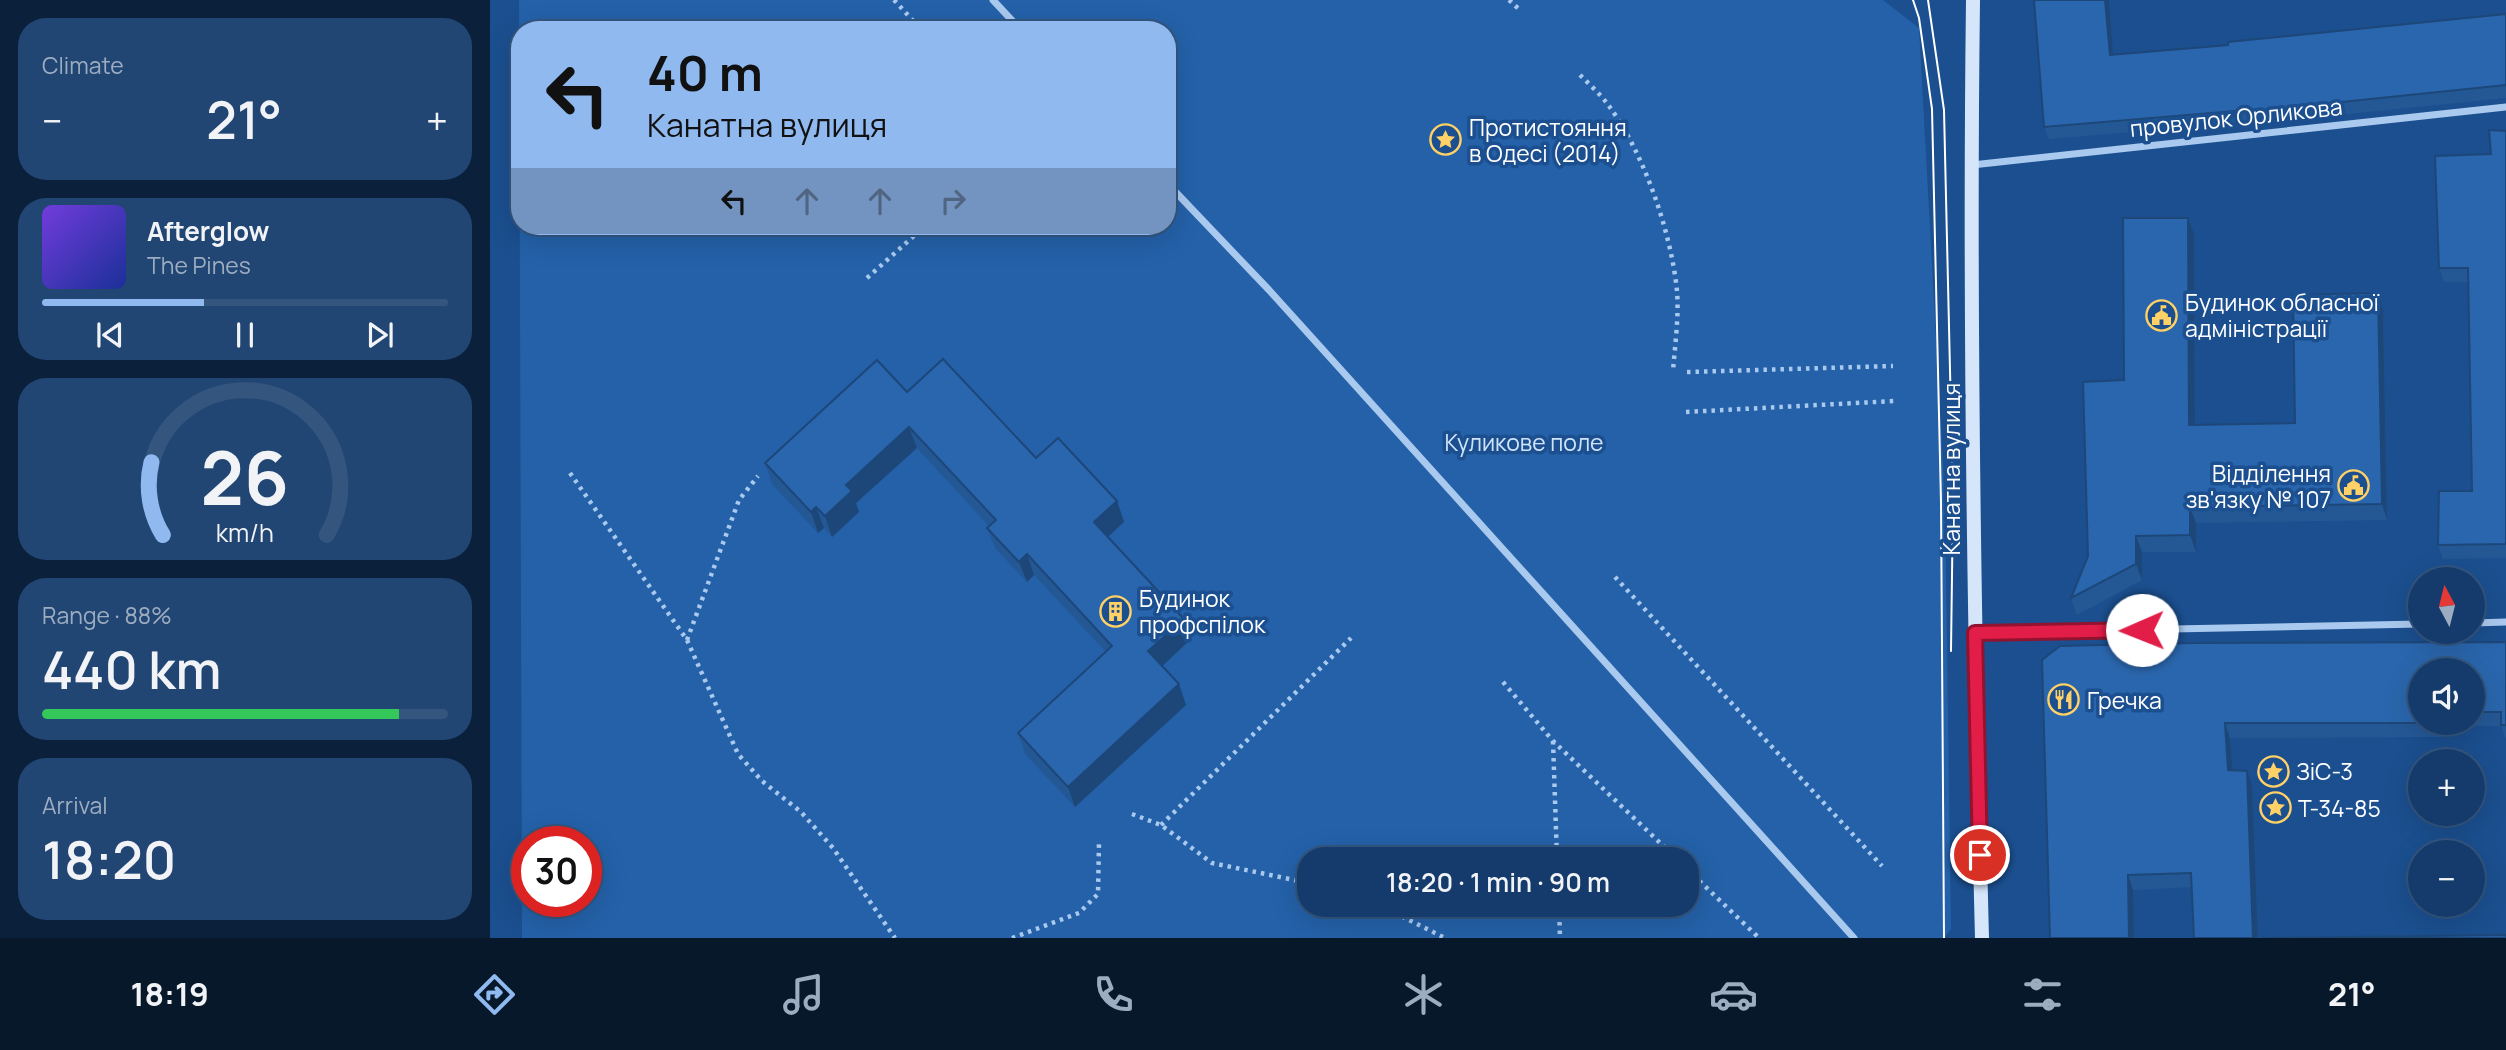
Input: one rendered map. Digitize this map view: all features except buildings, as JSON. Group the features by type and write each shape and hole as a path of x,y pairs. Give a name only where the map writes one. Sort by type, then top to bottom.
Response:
{"main road":[{"name":"Канатна вулиця","path":"1973,0 1971,165 1975,633 1982,938"}],"street":[{"path":"993,0 1013,21"},
{"name":"провулок Орликова","path":"1971,165 2506,107"},
{"path":"1176,192 1269,290 1854,938"},
{"path":"2485,623 2506,622"},
{"path":"1975,633 2408,624"}],"path":[{"path":"894,0 913,21"},
{"path":"1509,0 1521,11"},
{"path":"1580,75 1605,100 1640,159 1671,247 1677,293 1673,371"},
{"path":"867,278 915,235"},
{"path":"1686,372 1893,366"},
{"path":"1686,412 1895,401"},
{"path":"570,473 687,640 738,754 762,781 802,812 833,848 895,938"},
{"path":"687,640 740,500 758,476"},
{"path":"1615,577 1882,866"},
{"path":"1161,825 1351,638"},
{"path":"1503,682 1553,741 1664,847"},
{"path":"1553,741 1557,847"},
{"path":"1132,814 1161,825 1212,863 1297,881"},
{"path":"1012,938 1079,913 1098,894 1099,843"},
{"path":"1699,880 1759,938"},
{"path":"1403,917 1446,938"},
{"path":"1559,917 1560,938"}],"green space":[{"name":"Куликове поле","path":"519,0 1883,0 1919,28 1945,501 1951,929 1944,938 522,938 522,917 602,917 602,826 522,826 520,235 1176,235 1176,21 519,21"}],"tram line":[{"path":"1913,0 1919,18 1932,109 1941,502 1944,938"},
{"path":"1928,0 1944,110 1953,500 1951,651"}],"place":[{"name":"Протистояння в Одесі (2014)","path":"1446,140"},
{"name":"Будинок обласної адміністрації","path":"2162,315"},
{"name":"Відділення зв'язку № 107","path":"2354,486"},
{"name":"Будинок профспілок","path":"1116,611"},
{"name":"Гречка","path":"2064,700"},
{"name":"ЗіС-3","path":"2273,771"},
{"name":"Т-34-85","path":"2275,808"}],"route":[{"path":"1980,855 1975,633 2142,630"}]}
